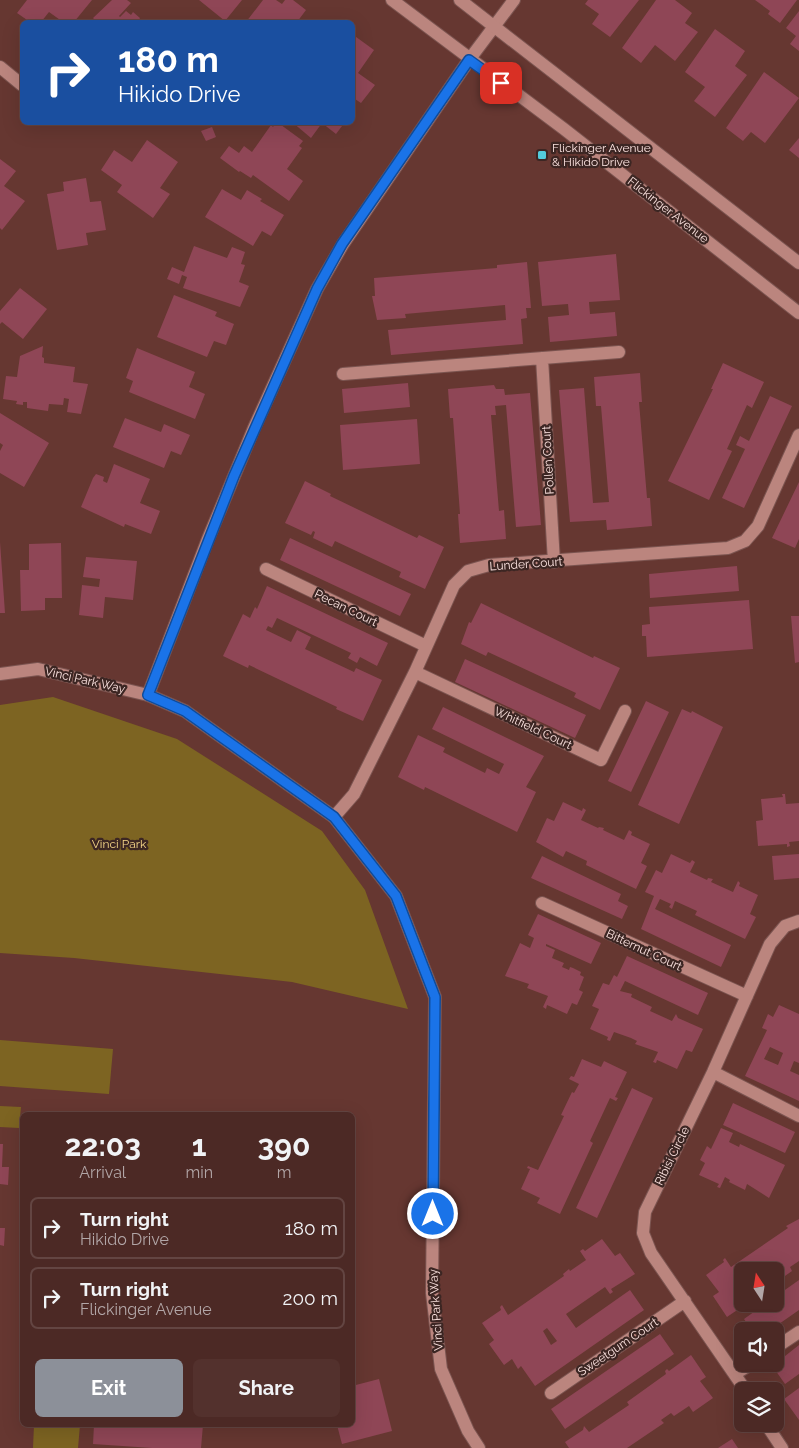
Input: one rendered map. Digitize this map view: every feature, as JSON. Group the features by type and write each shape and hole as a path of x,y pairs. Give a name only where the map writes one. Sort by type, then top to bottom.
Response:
{"street":[{"name":"Flickinger Avenue","path":"392,0 469,60 564,129 799,313"},
{"path":"460,0 799,262"},
{"path":"148,695 240,462 317,289 342,244 469,60 514,0"},
{"path":"0,67 20,83"},
{"path":"343,374 619,352"},
{"name":"Pollen Court","path":"542,358 554,562"},
{"name":"Lunder Court","path":"334,817 354,794 415,672 454,585 468,571 489,565 554,562 728,548 745,541 758,526 799,436"},
{"name":"Pecan Court","path":"266,569 426,646"},
{"name":"Vinci Park Way","path":"0,674 38,669 148,695 185,711 334,817 396,896 435,997 432,1293 442,1369 468,1431 479,1448"},
{"name":"Whitfield Court","path":"415,672 601,760 625,711"},
{"name":"Bitternut Court","path":"542,903 747,996"},
{"name":"Ribisi Circle","path":"740,1382 651,1253 644,1233 645,1212 713,1072 770,944 785,926 799,921"},
{"path":"713,1072 799,1116"},
{"name":"Sweetgum Court","path":"551,1393 685,1302"},
{"path":"784,1342 799,1332"},
{"path":"771,1432 782,1448"}],"green space":[{"name":"Vinci Park","path":"53,697 177,739 322,831 365,890 408,1009 292,982 74,958 0,953 0,705"},
{"path":"0,1040 113,1049 109,1094 0,1086"},
{"path":"0,1106 21,1107 19,1128 0,1127"},
{"path":"34,1427 80,1427 78,1448 33,1448"}],"building":[{"path":"27,0 92,0 76,20 60,20 49,12 43,20 27,20 17,13"},
{"path":"112,0 127,0 131,3 119,16 126,11 131,15 133,12 140,18 139,20 95,20 93,18"},
{"path":"199,0 242,0 226,20"},
{"path":"263,0 276,0 282,4 285,0 293,0 306,10 298,20 248,20"},
{"path":"588,0 639,0 610,37 592,24 599,14 585,4"},
{"path":"656,0 675,0 692,13 685,23 698,32 675,61 655,45 641,63 622,48"},
{"path":"755,0 797,0 780,23 768,14 770,11"},
{"path":"799,11 799,51 790,44 796,36 786,28"},
{"path":"715,29 745,51 735,66 747,75 715,117 694,101 705,87 685,72"},
{"path":"355,36 374,50 358,73 375,85 361,103 355,99"},
{"path":"764,72 799,98 765,143 751,132 743,141 726,128"},
{"path":"271,125 273,127 275,125 281,125 303,141 299,146 302,148 287,169 303,181 289,201 253,175 251,178 239,172 220,158 229,146 239,153 244,146 252,152"},
{"path":"296,125 321,125 311,138"},
{"path":"325,125 343,125 336,134"},
{"path":"212,127 216,137 206,141 201,131"},
{"path":"799,138 799,158 789,150"},
{"path":"147,140 178,162 160,188 170,194 153,218 117,192 122,185 101,170 114,150 132,162"},
{"path":"0,159 16,171 4,186 25,201 2,230 0,228"},
{"path":"86,178 90,202 101,201 106,230 86,233 88,245 57,250 47,194 64,191 63,182"},
{"path":"222,189 241,200 247,190 262,199 260,201 284,215 271,236 262,231 253,246 205,217"},
{"path":"194,246 227,258 232,247 245,252 241,264 245,265 239,282 249,286 240,307 183,288 187,277 182,275 179,284 167,279 172,267 184,272"},
{"path":"616,254 620,300 589,302 590,314 615,312 617,336 550,342 548,317 569,315 568,304 542,306 538,262"},
{"path":"527,262 531,308 526,308 527,318 521,319 523,344 391,355 388,330 506,320 505,305 405,314 406,318 377,320 372,296 375,296 374,278 497,268 497,265"},
{"path":"20,288 47,309 23,339 2,322 0,324 0,311"},
{"path":"174,295 217,312 215,316 234,324 226,345 214,341 207,357 157,337"},
{"path":"43,346 42,357 44,358 44,363 75,367 73,382 88,384 81,414 67,412 69,399 64,398 63,405 49,404 48,411 27,408 27,402 23,402 23,405 16,404 17,401 3,399 6,376 17,377 20,356"},
{"path":"137,348 195,372 189,387 205,394 195,419 129,392 133,381 126,378"},
{"path":"723,363 764,382 752,408 747,405 727,449 732,451 709,500 668,481 713,389 711,389"},
{"path":"640,373 642,402 639,402 647,498 650,498 652,526 607,530 606,520 570,522 559,390 584,388 593,503 609,502 601,406 596,406 594,377"},
{"path":"408,383 410,407 344,413 342,389"},
{"path":"494,385 496,389 504,389 505,395 530,393 541,525 516,527 506,405 495,406 496,415 491,415 499,511 504,510 506,539 460,543 458,514 460,514 453,418 450,418 448,389"},
{"path":"770,396 792,406 744,508 722,498 745,449 736,445 740,436 749,441"},
{"path":"0,413 49,443 24,487 0,473 0,451 3,445 0,443"},
{"path":"125,418 161,432 164,424 190,435 181,455 171,451 164,468 113,447"},
{"path":"417,419 420,464 343,470 340,425"},
{"path":"114,464 150,479 140,503 160,511 151,534 125,524 124,527 81,507 96,474 104,477 103,481 107,483"},
{"path":"305,481 331,494 330,496 417,538 419,535 444,547 425,589 399,577 401,572 335,541 332,547 313,538 315,532 313,531 311,535 285,523"},
{"path":"799,482 799,539 795,548 772,538"},
{"path":"290,538 411,594 400,616 280,560"},
{"path":"0,542 5,613 0,613"},
{"path":"61,543 62,598 45,598 45,610 21,611 20,570 29,570 29,544"},
{"path":"86,557 137,561 133,600 105,597 103,618 79,615 82,585 99,587 100,579 83,577"},
{"path":"737,566 739,591 650,598 649,574"},
{"path":"267,586 388,643 377,666 360,657 357,663 348,658 351,653 277,618 272,628 268,626 266,630 291,642 297,630 311,637 305,649 354,672 356,668 382,680 363,721 249,665 248,668 223,656 243,614 250,618 255,607 257,609"},
{"path":"749,600 753,649 647,657 646,636 642,636 642,625 650,624 649,607"},
{"path":"481,603 593,658 594,656 620,668 600,710 574,697 576,693 488,652 486,656 461,644 469,622 471,623"},
{"path":"791,616 799,616 799,662 795,663"},
{"path":"465,659 586,715 575,738 455,682"},
{"path":"646,701 669,712 631,792 608,781"},
{"path":"443,707 544,756 526,787 536,792 517,832 425,787 424,790 398,777 418,735 445,748 443,752 485,773 487,768 499,774 504,764 432,729"},
{"path":"682,709 691,713 692,711 723,727 679,824 638,805"},
{"path":"782,794 785,794 786,804 799,803 799,841 789,842 790,846 787,847 787,844 758,846 756,821 763,820 761,799 783,797"},
{"path":"563,802 582,811 583,808 586,810 581,820 598,828 604,828 603,830 624,840 629,830 632,832 631,835 650,844 641,863 647,866 636,889 586,865 587,861 566,851 563,857 536,842 547,818 554,821"},
{"path":"671,854 690,863 692,860 695,862 690,872 707,880 708,878 713,879 711,882 733,892 738,881 740,883 739,886 758,895 750,914 756,917 745,939 695,915 697,911 675,901 672,909 669,907 671,904 660,899 655,909 731,945 721,967 641,929 654,896 645,892 656,870 662,873"},
{"path":"799,854 799,878 774,880 772,856"},
{"path":"542,856 621,894 618,901 628,906 622,919 531,878"},
{"path":"538,914 601,943 591,964 546,944 546,946 555,950 552,958 564,963 562,967 569,970 570,967 573,968 581,972 580,975 584,977 579,990 583,992 577,1005 572,1003 567,1014 547,1005 546,1009 543,1007 548,996 527,988 529,984 505,976 520,943 530,948 534,938 528,935"},
{"path":"627,956 708,993 698,1015 625,981 620,991 632,994 631,997 652,1007 650,1011 672,1021 676,1014 678,1018 703,1029 692,1052 686,1050 677,1069 657,1060 656,1063 653,1062 658,1052 635,1044 637,1041 631,1038 614,1032 610,1041 607,1040 608,1037 590,1029 599,1009 592,1006 603,983 609,985 614,975 617,977"},
{"path":"779,1005 799,1014 799,1063 794,1061 790,1071 799,1075 799,1101 745,1076 767,1030 762,1028 768,1014 773,1017","holes":["770,1047 783,1053 778,1065 764,1059"]},
{"path":"582,1059 601,1067 604,1061 627,1072 615,1097 618,1098 616,1101 610,1098 590,1141 593,1143 560,1214 537,1203 540,1198 521,1189 530,1169 527,1168 528,1166 538,1170 564,1116 561,1115 572,1092 574,1093 579,1084 569,1079 571,1076 574,1077"},
{"path":"632,1088 653,1098 597,1218 576,1208"},
{"path":"733,1103 795,1132 785,1153 723,1125"},
{"path":"721,1128 733,1133 729,1142 739,1147 740,1144 785,1165 769,1198 747,1184 745,1190 729,1182 730,1180 725,1177 720,1188 717,1187 719,1184 699,1175 705,1163 700,1160 707,1146 711,1149"},
{"path":"0,1144 3,1144 2,1167 9,1167 8,1185 0,1184"},
{"path":"799,1219 799,1261 790,1267 792,1271 784,1277 784,1262 738,1262 788,1228 786,1226"},
{"path":"0,1228 5,1228 4,1246 0,1245"},
{"path":"602,1239 615,1256 620,1253 635,1274 611,1289 613,1292 610,1294 605,1287 566,1314 576,1328 630,1290 644,1310 535,1386 521,1366 518,1369 512,1359 504,1365 489,1344 494,1340 482,1323 501,1310 500,1307 502,1305 508,1315 564,1276 563,1274 569,1269 570,1271 586,1260 580,1251 583,1249 585,1251","holes":["547,1328 557,1341 551,1345 543,1331"]},
{"path":"725,1258 731,1267 734,1265 734,1312 727,1317 713,1296 719,1292 706,1275 724,1262"},
{"path":"799,1280 799,1310 782,1322 746,1322 744,1319 754,1312 784,1312 784,1291"},
{"path":"660,1334 674,1354 565,1429 551,1409"},
{"path":"799,1345 799,1374 785,1384 777,1372 784,1372 784,1357"},
{"path":"691,1355 706,1377 700,1381 713,1398 693,1412 689,1406 674,1416 671,1413 661,1420 664,1423 627,1448 569,1448 565,1442 583,1430 584,1426 589,1432 629,1405 627,1402 666,1374 665,1371 667,1369 669,1371"},
{"path":"379,1379 392,1431 342,1444 338,1427 355,1427 355,1385"},
{"path":"799,1388 799,1420 784,1399"},
{"path":"94,1427 203,1427 201,1448 152,1448 93,1444"},
{"path":"732,1439 738,1448 718,1448"}],"place":[{"name":"Flickinger Avenue & Hikido Drive","path":"542,155"}],"route":[{"path":"433,1214 435,997 396,896 334,817 185,711 148,695 254,428 317,289 342,244 469,60 501,83"}]}
